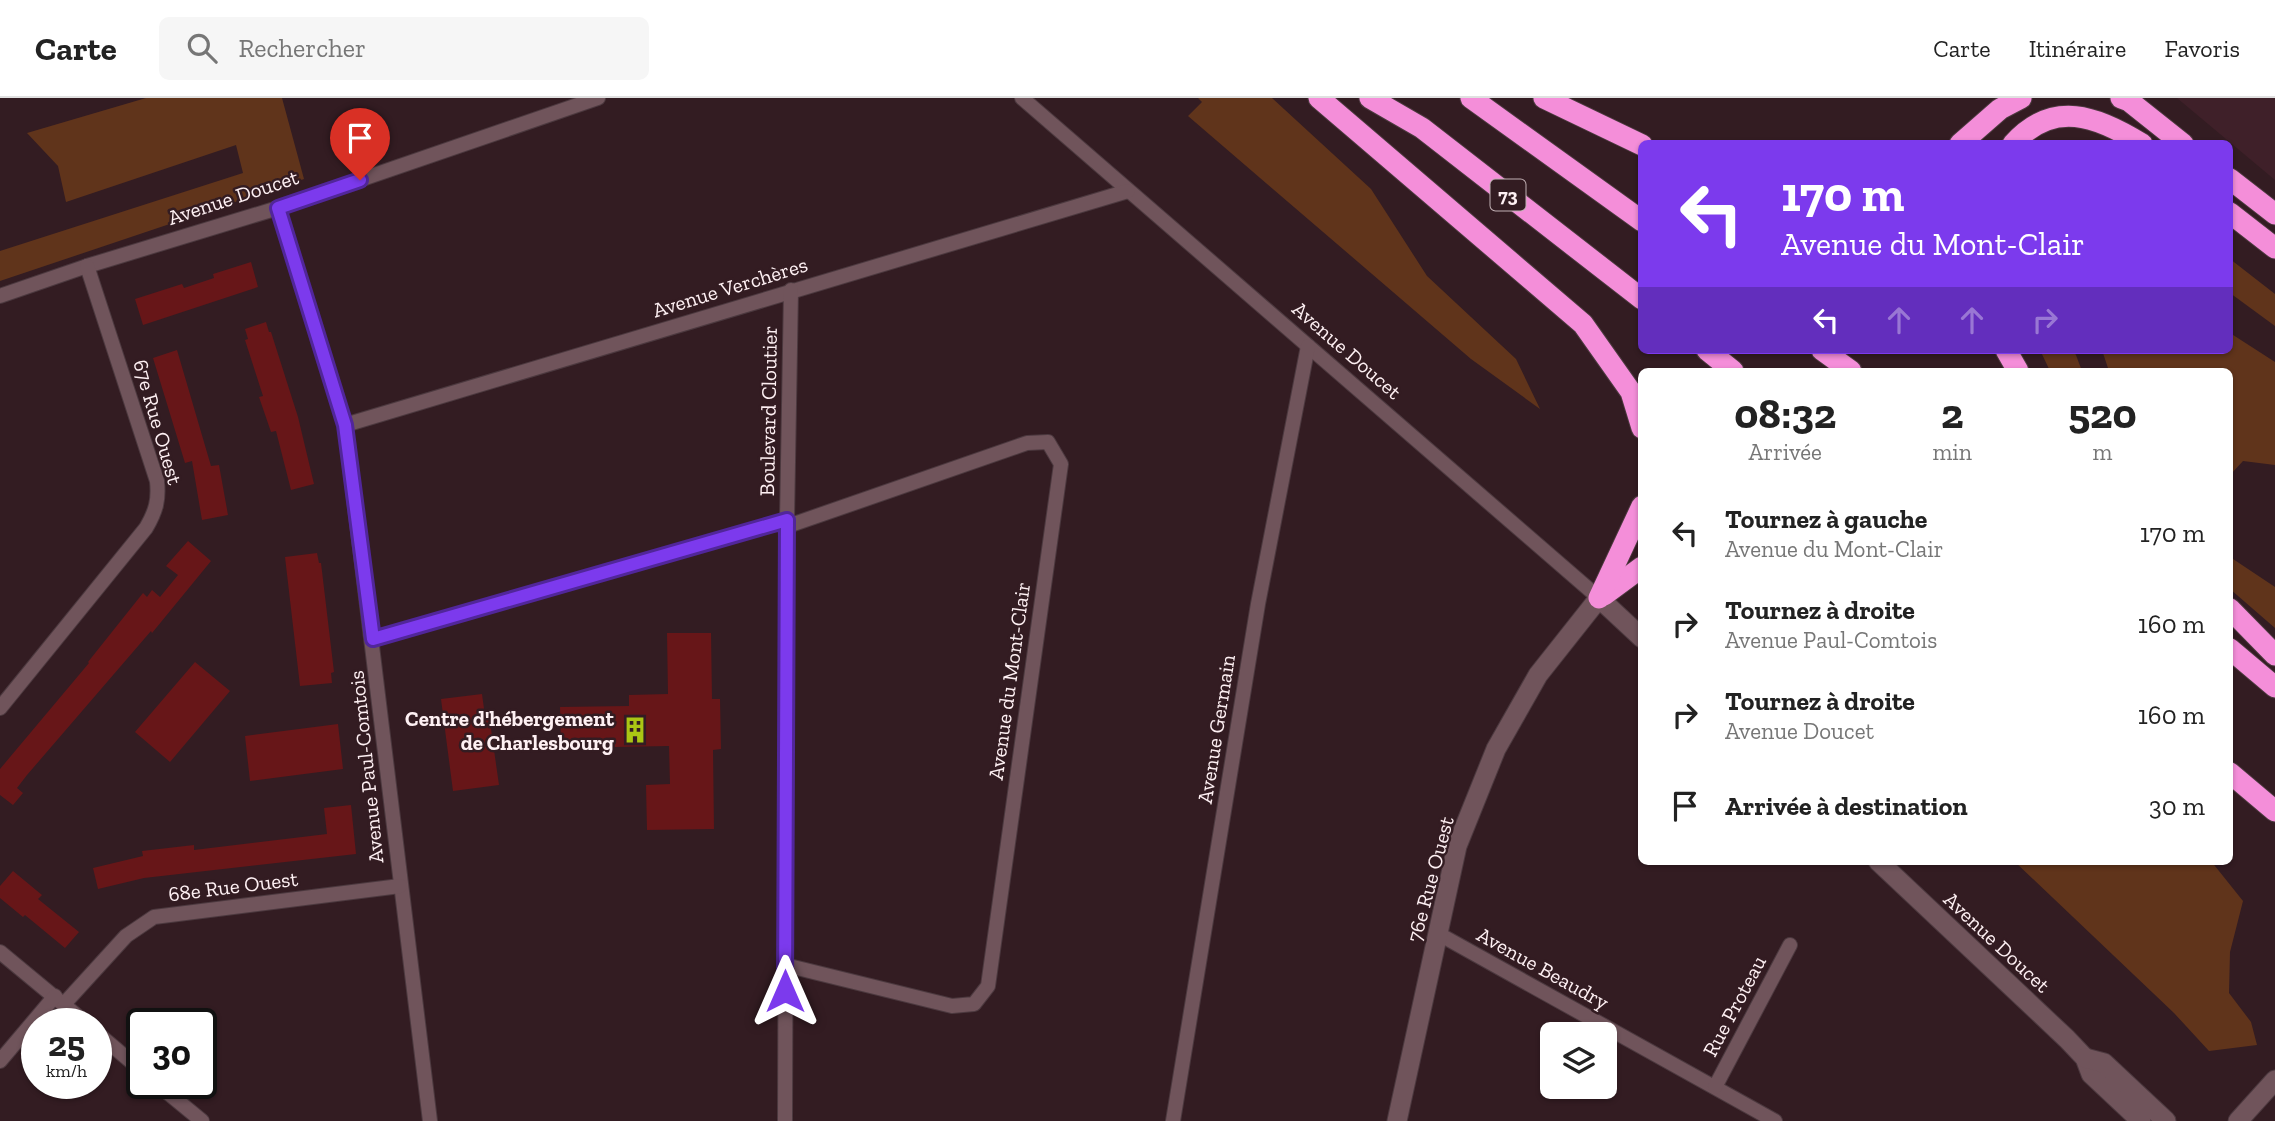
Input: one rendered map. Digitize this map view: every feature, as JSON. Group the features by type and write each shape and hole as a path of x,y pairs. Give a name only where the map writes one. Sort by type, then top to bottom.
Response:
{"highway":[{"path":"1319,98 1583,324 1631,391 1638,415"},
{"name":"73","path":"1370,98 1422,128 1638,296"},
{"path":"1471,98 1638,217"},
{"path":"1544,98 1638,143"},
{"path":"1965,140 2000,109 2021,98"},
{"path":"2121,98 2129,101 2178,140"},
{"path":"2016,140 2024,131 2046,119 2066,116 2097,120 2134,140"},
{"path":"2233,181 2275,214"},
{"path":"2233,215 2275,248"},
{"path":"1712,354 1728,368"},
{"path":"1828,354 1847,368"},
{"path":"1600,598 1638,515"},
{"path":"1600,598 1638,570"},
{"path":"2233,612 2275,655"},
{"path":"2233,652 2275,687"},
{"path":"2233,776 2275,811"}],"street":[{"name":"Avenue Doucet","path":"0,296 278,208 598,98"},
{"name":"Avenue Doucet","path":"1022,98 1600,598 1638,634"},
{"name":"Avenue Verchères","path":"345,425 1128,191"},
{"name":"Avenue Paul-Comtois","path":"278,208 345,425 430,1121"},
{"name":"67e Rue Ouest","path":"0,708 146,528 155,514 159,499 157,481 87,267"},
{"name":"Boulevard Cloutier","path":"785,1121 791,290"},
{"name":"Avenue Germain","path":"1173,1121 1258,604 1308,346"},
{"name":"Avenue du Mont-Clair","path":"373,639 788,523 1027,443 1048,442 1061,464 988,986 974,1004 952,1006 785,965"},
{"name":"76e Rue Ouest","path":"1397,1121 1457,846 1496,749 1538,675 1600,598"},
{"name":"Avenue Doucet","path":"1882,865 2085,1058 2091,1074 2141,1121"},
{"name":"68e Rue Ouest","path":"0,1061 126,936 154,917 400,886"},
{"name":"Avenue Beaudry","path":"1437,933 1775,1121"},
{"name":"Rue Proteau","path":"1715,1087 1790,945"},
{"path":"0,952 69,1008"},
{"path":"112,1046 126,1057"},
{"name":"Avenue Doucet","path":"2085,1058 2104,1063 2166,1121"},
{"path":"2238,1121 2275,1080"},
{"path":"175,1099 202,1121"}],"shaded area":[{"path":"146,98 282,98 304,179 0,281 0,251 243,173 236,145 66,202 58,166 27,133"},
{"path":"1198,98 1272,98 1371,189 1427,276 1516,359 1540,409 1471,359 1188,116 1202,102"},
{"path":"2177,98 2275,98 2275,180 2233,145 2233,140 2227,140"},
{"path":"2233,261 2275,294 2275,326 2233,295"},
{"path":"2233,335 2275,362 2275,465 2243,461 2233,472 2233,368 2108,368 2103,354 2233,354"},
{"path":"2042,354 2076,354 2081,368 2049,368"},
{"path":"2233,559 2275,587 2275,628 2233,592"},
{"path":"2018,865 2214,865 2243,901 2230,952 2229,993 2251,1022 2257,1045 2209,1051 2174,1013"}],"building":[{"path":"251,262 258,287 143,325 135,299 182,284 184,288 214,278 213,274"},
{"path":"266,322 298,417 314,484 291,490 276,431 271,432 259,397 263,396 245,340 248,339 245,329"},
{"path":"177,350 211,466 219,465 228,515 202,520 192,461 185,463 153,358"},
{"path":"188,541 211,561 152,633 151,631 27,775 17,788 23,793 13,805 0,795 0,769 89,663 143,593 147,597 152,590 160,597 178,575 166,566"},
{"path":"317,553 321,563 334,672 331,673 332,683 300,686 285,557"},
{"name":"Centre d'hébergement de Charlesbourg","path":"667,633 711,633 712,699 720,699 721,749 713,750 714,829 647,830 646,785 670,784 669,746 561,748 560,707 629,706 629,695 668,694"},
{"path":"195,662 230,691 170,762 135,732"},
{"path":"482,694 485,716 489,715 499,785 453,791 441,699"},
{"path":"338,724 343,769 250,781 245,736"},
{"path":"351,805 356,854 144,878 98,889 93,868 143,856 142,851 194,845 194,850 327,834 324,808"},
{"path":"13,871 42,895 38,899 79,932 65,948 0,898 0,886"}],"place":[{"name":"Centre d'hébergement de Charlesbourg","path":"635,730"}],"route":[{"path":"360,180 278,208 345,425 373,639 787,520 785,991"}]}
